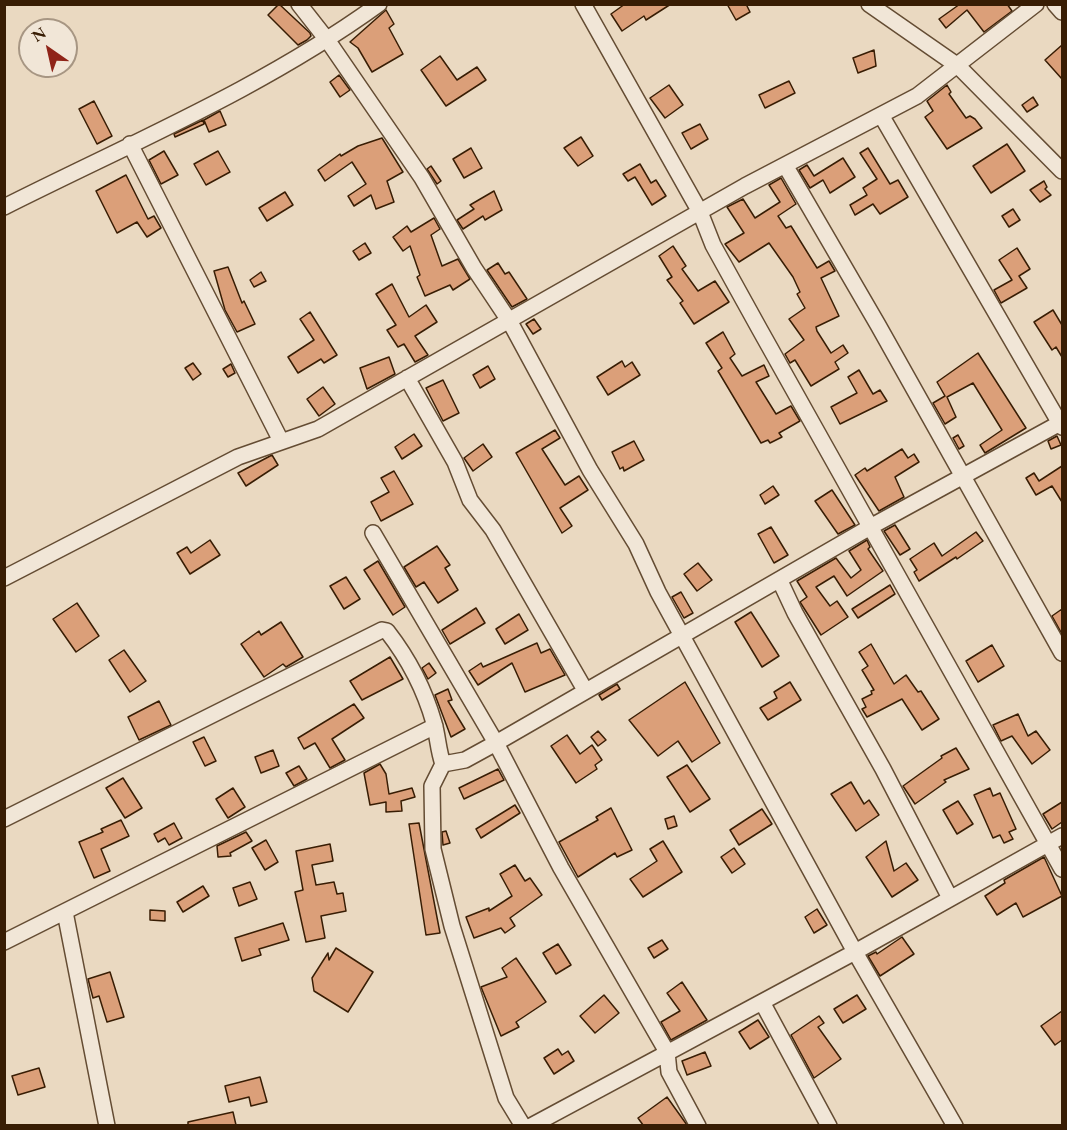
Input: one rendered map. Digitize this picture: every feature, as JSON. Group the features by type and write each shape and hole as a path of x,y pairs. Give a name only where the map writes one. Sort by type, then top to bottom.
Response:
{"street":[{"path":"299,4 328,41 422,178 474,268 510,322 590,470 636,544 658,592 855,952 955,1125"},
{"path":"4,207 245,89 328,41 379,4"},
{"path":"583,4 700,212 713,245 1062,868"},
{"path":"869,4 958,66 1062,171"},
{"path":"4,578 238,457 318,429 700,212 917,96 1036,4"},
{"path":"1055,4 1062,12"},
{"path":"443,764 465,760 496,743 963,474 1062,424 881,115"},
{"path":"130,144 281,441"},
{"path":"785,165 963,474 1062,653"},
{"path":"406,378 455,462 470,500 493,530 585,690"},
{"path":"373,533 496,743 561,868 667,1052 669,1072 698,1125"},
{"path":"780,581 795,613 883,769 950,898"},
{"path":"4,819 382,630 387,631 404,656 435,726 438,751 443,764 432,786 434,849 452,926 506,1098 523,1125"},
{"path":"4,942 435,726"},
{"path":"531,1125 855,952 1062,836"},
{"path":"64,912 107,1125"},
{"path":"762,1002 829,1125"}],"building":[{"path":"279,4 310,33 311,36 307,40 298,45 268,15"},
{"path":"625,4 671,4 646,20 644,16 622,31 611,14"},
{"path":"727,4 746,4 750,12 736,20"},
{"path":"960,4 1007,4 1012,11 984,32 967,10 946,28 939,19"},
{"path":"386,10 394,24 389,28 403,54 372,72 358,48 350,42"},
{"path":"1062,45 1062,79 1045,60"},
{"path":"874,50 876,66 858,73 853,58"},
{"path":"440,56 457,80 477,67 486,80 446,106 421,70"},
{"path":"339,75 350,90 340,97 330,82"},
{"path":"789,81 795,93 765,108 759,95"},
{"path":"669,85 683,105 665,118 650,98"},
{"path":"947,85 951,92 949,94 966,118 970,116 975,119 982,128 947,149 925,117 933,111 927,101"},
{"path":"1033,97 1038,105 1027,112 1022,105"},
{"path":"94,101 112,136 97,144 79,109"},
{"path":"220,111 226,125 209,132 204,120"},
{"path":"203,120 204,124 175,137 174,134"},
{"path":"700,124 708,139 691,149 682,133"},
{"path":"581,137 593,156 578,166 564,148"},
{"path":"382,138 403,172 387,181 394,202 376,209 371,195 354,206 348,196 366,184 352,162 325,181 318,170 340,154 341,156 358,146"},
{"path":"1007,144 1025,171 991,193 973,166"},
{"path":"471,148 482,168 464,178 453,159"},
{"path":"868,148 890,184 898,180 908,197 880,214 873,204 855,215 850,205 867,195 863,188 877,179 860,153"},
{"path":"164,151 178,175 161,184 149,160"},
{"path":"218,151 230,172 206,185 194,164"},
{"path":"843,158 855,177 830,193 823,180 810,188 799,170 807,165 814,176"},
{"path":"640,164 651,183 656,180 666,196 652,205 635,177 628,181 623,174"},
{"path":"431,166 441,181 437,184 427,169"},
{"path":"126,175 148,219 154,216 161,228 147,237 137,222 117,233 96,191"},
{"path":"781,178 796,204 778,216 786,228 791,226 817,268 829,261 835,271 821,278 839,316 816,327 817,331 831,353 843,345 848,353 835,362 839,369 811,386 795,360 790,363 785,354 804,340 789,319 805,308 797,294 800,292 793,277 769,243 739,262 725,244 744,233 727,207 743,199 755,218 780,202 769,185"},
{"path":"1044,181 1047,187 1045,189 1051,195 1040,202 1030,190"},
{"path":"494,191 502,210 485,220 483,216 463,229 457,220 474,209 470,205"},
{"path":"285,192 293,205 267,221 259,208"},
{"path":"1013,209 1020,220 1009,227 1002,216"},
{"path":"434,218 440,229 431,235 442,266 458,259 470,279 453,290 450,285 425,296 417,277 420,275 410,246 403,251 393,237 407,226 411,232"},
{"path":"365,243 371,253 359,260 353,251"},
{"path":"673,246 686,266 682,269 698,291 715,281 729,302 694,324 680,303 683,301 667,280 672,277 659,256"},
{"path":"1017,248 1030,269 1019,276 1027,288 1001,303 994,290 1012,280 999,260"},
{"path":"498,263 505,274 509,272 527,299 512,307 487,270"},
{"path":"228,267 242,303 244,301 255,324 237,332 225,310 214,271"},
{"path":"261,272 266,281 254,287 250,280"},
{"path":"392,284 409,317 426,305 437,322 415,336 428,355 415,362 404,344 398,347 387,330 396,325 376,294"},
{"path":"1053,310 1062,325 1062,357 1056,347 1052,350 1034,322"},
{"path":"310,312 337,355 324,363 321,359 298,373 288,357 314,340 300,319"},
{"path":"534,319 541,329 533,334 526,324"},
{"path":"723,332 735,354 730,358 742,376 764,365 769,376 756,382 776,414 791,406 800,421 779,433 782,437 770,443 768,440 761,443 718,371 722,368 706,343"},
{"path":"978,353 1026,428 985,453 980,445 1002,430 973,383 947,397 956,417 945,424 933,403 945,396 937,382"},
{"path":"389,357 395,374 367,389 360,368"},
{"path":"622,361 625,367 632,362 640,375 608,395 597,377"},
{"path":"193,363 201,374 193,380 185,368"},
{"path":"231,364 235,373 228,377 223,369"},
{"path":"488,366 495,379 480,388 473,375"},
{"path":"859,370 873,394 880,390 887,401 840,424 831,407 857,393 848,377"},
{"path":"443,380 459,413 443,421 426,388"},
{"path":"323,387 335,404 319,416 307,399"},
{"path":"555,430 560,438 542,449 565,485 579,476 588,490 560,508 572,526 562,533 516,453"},
{"path":"414,434 422,446 402,459 395,447"},
{"path":"958,435 964,446 959,449 953,438"},
{"path":"1057,436 1061,445 1051,449 1048,441"},
{"path":"634,441 644,460 624,471 623,467 620,469 612,452"},
{"path":"483,444 492,457 473,471 464,458"},
{"path":"902,449 908,458 914,454 919,462 895,477 904,497 879,511 855,475 865,468 867,471"},
{"path":"272,455 278,465 246,486 238,473"},
{"path":"1062,466 1062,502 1052,486 1036,495 1026,478 1034,473 1039,481"},
{"path":"394,471 413,504 381,521 371,502 389,492 381,478"},
{"path":"773,486 779,495 765,504 760,495"},
{"path":"832,490 855,525 838,534 815,501"},
{"path":"895,525 910,549 900,555 884,531"},
{"path":"771,527 788,555 774,563 758,534"},
{"path":"976,532 983,541 919,581 914,572 917,570 910,559 934,543 942,556"},
{"path":"210,540 220,555 190,574 177,553 187,547 191,553"},
{"path":"867,540 870,547 868,549 883,571 847,596 834,576 816,587 830,606 837,601 848,617 821,635 800,602 807,597 797,581 836,558 851,578 861,570 849,551"},
{"path":"437,546 450,565 445,568 458,590 438,603 424,582 416,587 404,567"},
{"path":"378,561 405,607 393,615 364,570"},
{"path":"698,563 712,580 697,591 684,574"},
{"path":"346,577 360,599 344,609 330,586"},
{"path":"890,585 895,594 858,618 852,609"},
{"path":"681,592 693,613 684,618 672,597"},
{"path":"77,603 99,636 76,652 53,619"},
{"path":"476,608 485,623 450,644 442,630"},
{"path":"1062,609 1062,634 1052,616"},
{"path":"751,612 779,656 762,667 735,622"},
{"path":"519,614 528,630 505,644 496,629"},
{"path":"281,622 303,657 286,667 283,664 264,677 241,644 259,631 261,635"},
{"path":"537,643 541,653 550,649 565,675 525,692 512,663 478,685 469,671 481,663 483,667"},
{"path":"871,644 894,684 906,675 918,692 921,691 939,719 922,730 902,699 867,717 862,709 866,707 862,699 872,694 871,691 874,690 862,670 868,666 859,652"},
{"path":"992,645 1004,666 978,682 966,661"},
{"path":"124,650 146,681 130,692 109,660"},
{"path":"390,657 403,679 362,700 350,681"},
{"path":"429,663 436,673 428,679 422,668"},
{"path":"685,682 720,743 692,762 678,741 658,756 629,720"},
{"path":"790,682 801,700 768,720 760,708 777,698 774,692"},
{"path":"617,684 620,689 602,700 599,695"},
{"path":"448,689 452,700 448,701 465,729 451,737 435,695"},
{"path":"159,701 171,725 139,740 128,717"},
{"path":"354,704 364,718 332,739 345,760 330,768 315,743 304,749 298,738"},
{"path":"1018,714 1028,736 1036,731 1050,750 1032,764 1012,736 1001,741 993,725"},
{"path":"598,731 606,740 598,746 591,737"},
{"path":"567,735 580,754 592,745 602,760 595,765 597,769 576,783 551,746"},
{"path":"204,737 216,761 205,766 193,742"},
{"path":"956,748 969,769 944,780 946,782 915,804 903,786 942,758 941,756"},
{"path":"273,750 279,766 261,773 255,757"},
{"path":"380,764 386,774 389,794 412,788 415,797 401,801 402,811 386,812 386,802 370,805 364,773"},
{"path":"687,765 710,799 690,812 667,777"},
{"path":"299,766 307,779 294,786 286,773"},
{"path":"498,769 504,780 464,799 459,788"},
{"path":"123,778 142,808 125,818 106,788"},
{"path":"851,782 864,804 869,800 879,815 856,831 831,794"},
{"path":"233,788 245,807 228,818 216,799"},
{"path":"990,788 993,796 1000,793 1016,829 1009,832 1013,839 1004,843 1000,835 993,838 974,795"},
{"path":"958,801 973,824 957,834 943,810"},
{"path":"1062,802 1062,822 1052,829 1043,814"},
{"path":"515,805 520,813 481,838 476,829"},
{"path":"611,808 632,850 617,857 615,853 578,877 559,842 598,820 596,817"},
{"path":"762,809 772,824 739,845 730,830"},
{"path":"674,816 677,826 668,829 665,819"},
{"path":"121,820 129,836 101,849 110,871 94,878 79,842 103,832 101,829"},
{"path":"174,823 182,838 169,845 165,838 158,842 154,834"},
{"path":"419,823 440,933 426,935 409,824"},
{"path":"446,831 450,843 443,845 442,832"},
{"path":"246,832 252,841 230,853 231,856 218,857 217,846"},
{"path":"266,840 278,862 265,870 252,848"},
{"path":"663,841 682,872 643,897 630,879 657,861 650,849"},
{"path":"886,841 894,871 906,863 918,880 892,897 866,857"},
{"path":"330,844 333,861 312,865 316,885 334,882 337,894 343,893 346,911 321,916 325,938 306,942 295,892 303,890 296,851"},
{"path":"734,848 745,864 732,873 721,857"},
{"path":"1044,857 1062,896 1023,917 1016,903 997,915 985,896 1005,883 1004,880"},
{"path":"515,865 525,881 530,878 542,895 510,918 515,926 505,933 501,928 474,938 466,917 489,908 489,911 512,896 500,874"},
{"path":"250,882 257,899 239,906 233,888"},
{"path":"203,886 209,896 183,912 177,902"},
{"path":"817,909 827,925 814,933 805,917"},
{"path":"150,910 165,911 165,921 150,920"},
{"path":"283,923 289,940 259,949 261,955 242,961 235,938"},
{"path":"902,937 914,954 880,976 868,956 876,952 877,954"},
{"path":"662,940 668,949 654,958 648,948"},
{"path":"558,944 571,965 556,974 543,953"},
{"path":"336,948 373,972 348,1012 314,991 312,978 328,953 329,960"},
{"path":"516,958 546,1002 516,1022 519,1027 501,1036 481,987 507,977 502,968"},
{"path":"110,972 124,1017 107,1022 99,996 93,998 88,979"},
{"path":"682,982 707,1020 671,1040 661,1022 680,1011 667,993"},
{"path":"604,995 619,1013 595,1033 580,1016"},
{"path":"857,995 866,1009 843,1023 834,1009"},
{"path":"1062,1011 1062,1040 1055,1045 1041,1026"},
{"path":"819,1016 824,1023 818,1027 841,1059 814,1078 791,1035"},
{"path":"758,1020 769,1037 750,1049 739,1032"},
{"path":"558,1049 562,1055 568,1051 574,1061 554,1074 544,1058"},
{"path":"705,1052 711,1066 687,1075 682,1061"},
{"path":"39,1068 45,1087 18,1095 12,1076"},
{"path":"260,1077 267,1102 251,1106 249,1097 229,1102 225,1086"},
{"path":"667,1097 687,1125 643,1125 638,1118"},
{"path":"233,1112 236,1125 188,1125 188,1122"}]}
